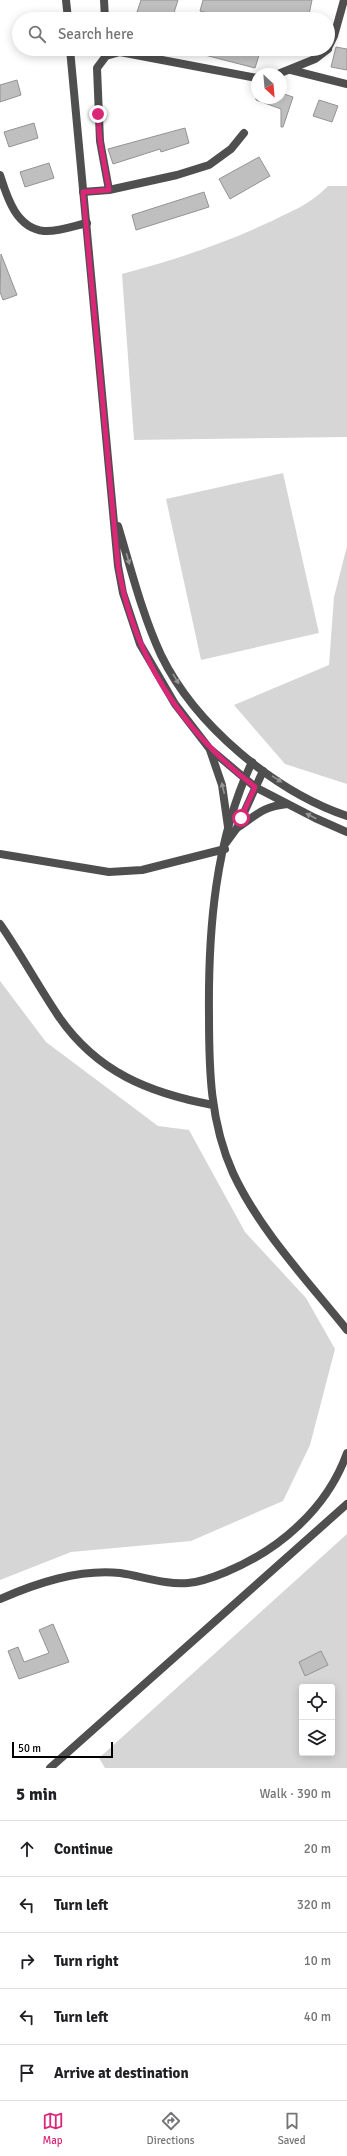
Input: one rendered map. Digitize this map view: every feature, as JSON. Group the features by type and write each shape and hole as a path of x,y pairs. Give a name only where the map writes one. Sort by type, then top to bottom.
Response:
{"street":[{"path":"66,0 67,12"},
{"path":"104,0 105,12"},
{"path":"335,32 344,0"},
{"path":"71,56 118,566 123,593 140,644 175,704 209,748 255,787 287,804 347,832"},
{"path":"104,56 97,68 97,75 100,141 109,190"},
{"path":"141,56 251,77"},
{"path":"287,71 319,56"},
{"path":"291,70 347,84"},
{"path":"83,192 109,190 177,175 209,165 231,149 244,133"},
{"path":"0,175 10,204 19,218 33,227 43,231 87,223"},
{"path":"113,508 139,597 162,655 194,706 212,727 263,771 318,804 347,816"},
{"path":"209,748 222,785 228,827"},
{"path":"252,762 244,778 228,827 214,898 208,959 209,1076 213,1105 220,1136 233,1173 260,1220 347,1330"},
{"path":"0,854 109,872 142,870 225,846 237,828 263,771"},
{"path":"237,828 257,812 271,806 287,804"},
{"path":"0,924 59,1017 84,1047 106,1067 134,1082 160,1092 213,1105"},
{"path":"0,1599 43,1583 75,1574 119,1573 155,1580 188,1583 208,1579 243,1565 276,1545 301,1524 326,1493 342,1466 347,1453"},
{"path":"50,1768 347,1504"}],"shaded area":[{"path":"328,186 347,186 347,437 134,440 122,274 200,250 256,228 302,206"},
{"path":"283,473 319,633 201,660 166,499"},
{"path":"347,546 347,784 285,764 234,705 329,665 334,597"},
{"path":"0,981 46,1042 158,1126 189,1130 245,1232 306,1298 335,1349 310,1445 283,1501 191,1541 71,1552 0,1580"},
{"path":"347,1534 347,1768 105,1768 99,1758"}],"building":[{"path":"141,0 178,0 174,12 137,12"},
{"path":"203,0 312,0 309,12 200,11"},
{"path":"336,47 347,49 347,70 331,67 335,56"},
{"path":"209,56 259,56 255,68"},
{"path":"17,80 21,95 0,102 0,85"},
{"path":"287,95 293,97 283,127 281,127 281,109 267,104 287,104"},
{"path":"319,100 338,106 332,122 313,116"},
{"path":"34,123 38,138 9,147 4,132"},
{"path":"185,128 189,143 161,152 160,149 113,164 108,149"},
{"path":"259,157 270,176 230,199 219,179"},
{"path":"49,163 54,178 25,187 20,172"},
{"path":"204,192 209,207 136,230 132,215"},
{"path":"1,254 17,295 3,300 0,292"},
{"path":"53,1624 69,1662 19,1679 8,1651 18,1647 24,1662 49,1653 39,1630"},
{"path":"321,1651 328,1665 305,1676 299,1662"}],"route":[{"path":"98,114 100,141 109,190 83,192 118,566 123,593 130,618 140,644 175,704 209,748 255,787 241,818"}]}
